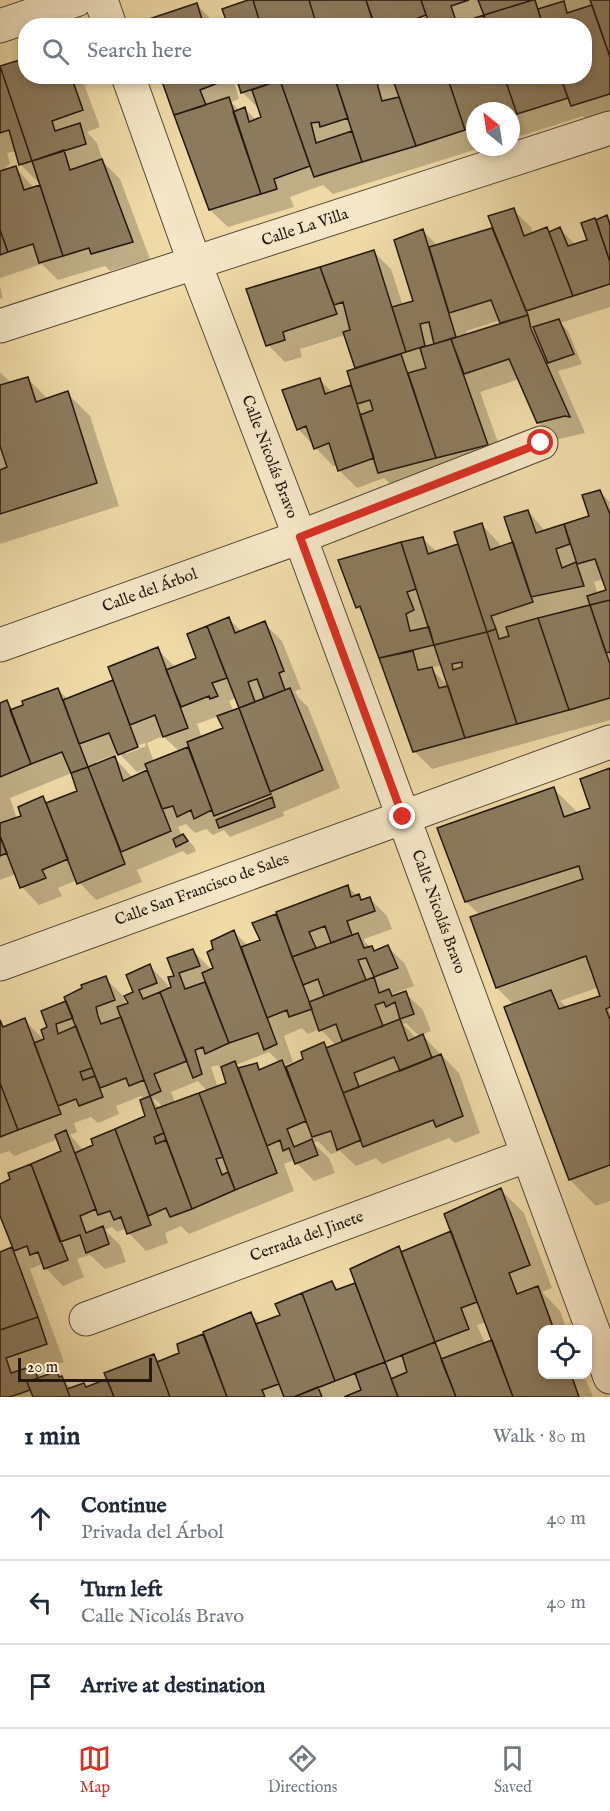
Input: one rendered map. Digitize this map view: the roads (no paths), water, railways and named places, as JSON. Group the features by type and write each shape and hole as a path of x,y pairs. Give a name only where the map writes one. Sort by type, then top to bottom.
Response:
{"street":[{"path":"23,18 76,0"},
{"path":"101,0 107,18"},
{"path":"0,26 18,20"},
{"name":"Calle Nicolás Bravo","path":"131,84 195,264 300,537 610,1377"},
{"name":"Calle La Villa","path":"0,326 610,128"},
{"name":"Calle del Árbol","path":"0,645 300,537 541,443"},
{"name":"Calle San Francisco de Sales","path":"0,964 610,742"},
{"name":"Cerrada del Jinete","path":"86,1318 528,1155"}]}
